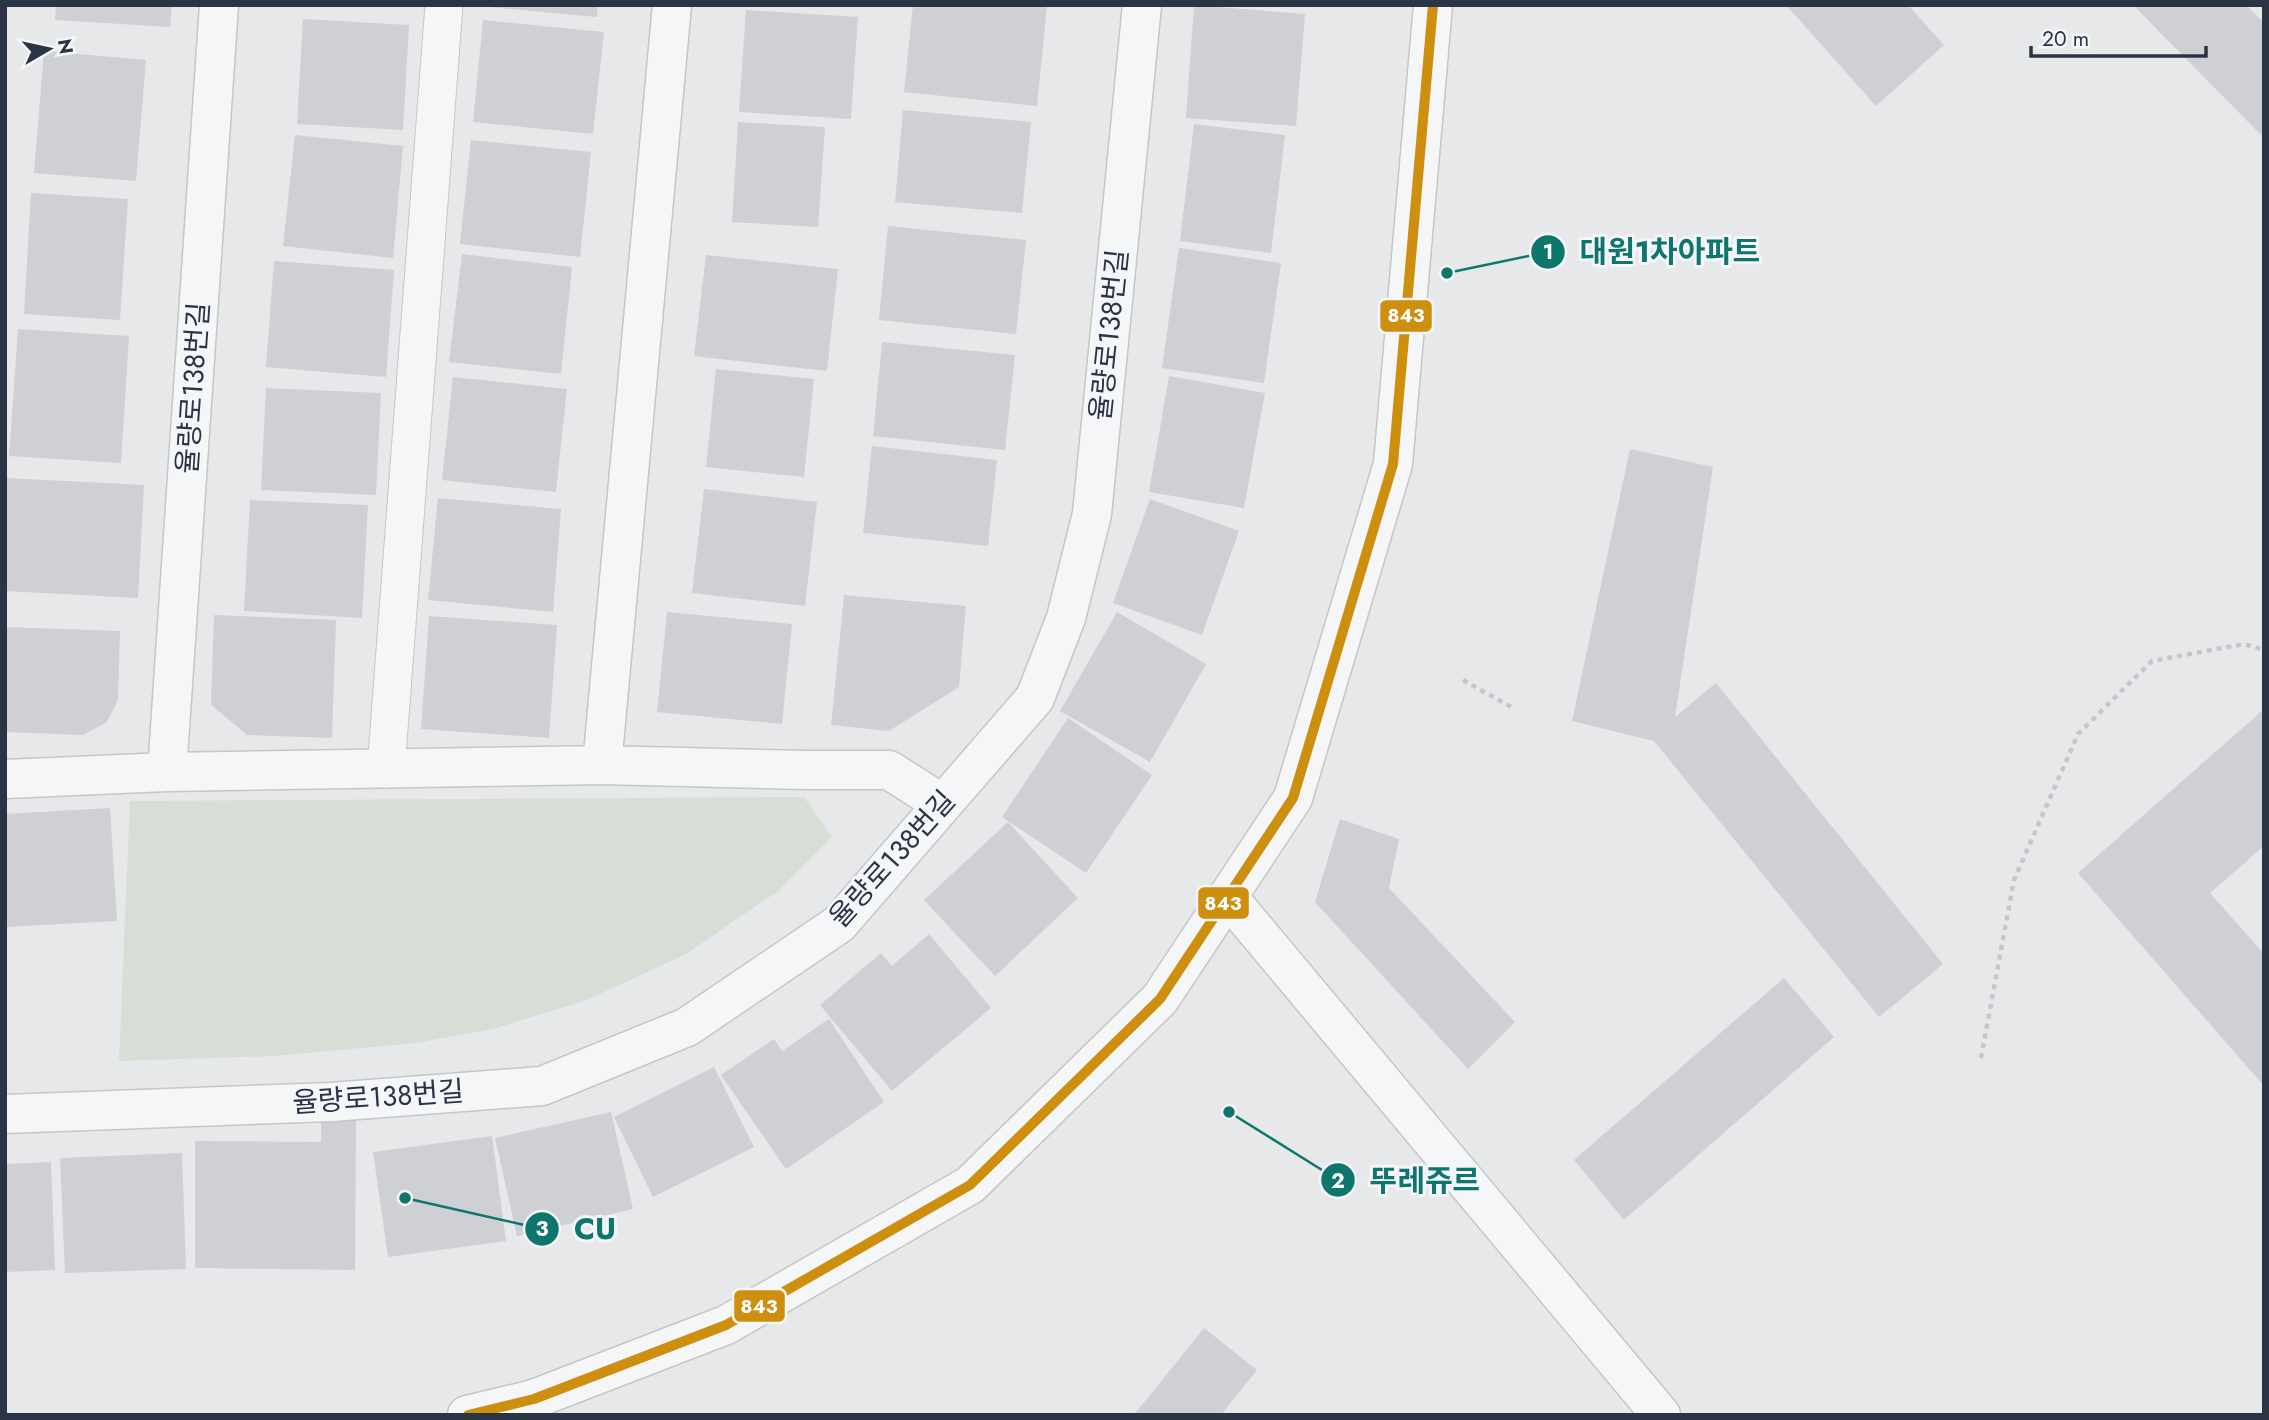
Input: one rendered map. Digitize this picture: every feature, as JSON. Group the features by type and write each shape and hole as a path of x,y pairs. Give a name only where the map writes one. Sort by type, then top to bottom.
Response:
{"street":[{"name":"율량로138번길","path":"167,772 219,5"},
{"path":"386,769 444,5"},
{"path":"602,765 672,5"},
{"name":"율량로138번길","path":"5,1114 331,1102 542,1086 687,1027 839,924 941,803 1035,698 1069,605 1092,514 1142,5"},
{"path":"467,1415 534,1399 726,1325 970,1185 1160,999 1293,798 1393,464 1433,5"},
{"path":"5,779 167,772 602,765 889,770 941,803"},
{"path":"1228,897 1661,1415"}],"path":[{"path":"1981,1058 2014,880 2078,734 2152,662 2244,644 2264,650"},
{"path":"1463,680 1515,709"}],"shaded area":[{"path":"804,797 832,837 778,891 686,954 587,1000 493,1029 416,1043 274,1056 119,1061 130,801"}],"building":[{"path":"56,5 172,5 170,27 55,20"},
{"path":"598,5 597,17 489,7"},
{"path":"913,5 1047,6 1037,106 904,92"},
{"path":"1194,5 1305,14 1296,126 1186,118"},
{"path":"1786,5 1908,5 1944,45 1876,106"},
{"path":"2133,5 2246,5 2264,23 2264,138"},
{"path":"746,10 858,17 851,119 739,112"},
{"path":"303,19 409,25 403,130 297,124"},
{"path":"483,20 604,32 593,134 473,122"},
{"path":"44,51 146,60 136,181 34,173"},
{"path":"903,110 1031,122 1022,213 895,202"},
{"path":"738,122 825,127 818,227 732,222"},
{"path":"1194,124 1285,135 1271,253 1180,241"},
{"path":"295,135 403,146 393,258 283,246"},
{"path":"471,140 591,152 580,257 460,244"},
{"path":"31,193 128,199 120,320 24,314"},
{"path":"888,226 1026,240 1016,334 879,320"},
{"path":"1179,248 1281,263 1264,383 1162,368"},
{"path":"462,254 572,267 561,374 449,362"},
{"path":"706,255 838,269 827,371 694,356"},
{"path":"274,261 394,270 386,377 266,367"},
{"path":"18,329 129,336 121,463 9,456"},
{"path":"882,342 1015,355 1005,450 873,436"},
{"path":"716,369 814,379 804,477 706,467"},
{"path":"1169,376 1265,393 1244,508 1149,492"},
{"path":"453,377 567,389 556,492 442,480"},
{"path":"266,388 381,393 376,495 261,490"},
{"path":"872,446 997,460 988,546 863,533"},
{"path":"1630,449 1713,467 1675,717 1716,683 1943,964 1879,1017 1654,741 1572,721"},
{"path":"6,478 144,485 138,598 5,591"},
{"path":"704,489 817,502 805,606 692,593"},
{"path":"438,498 561,509 553,612 428,600"},
{"path":"1150,499 1239,531 1202,635 1113,603"},
{"path":"250,500 368,505 362,618 244,611"},
{"path":"844,595 966,606 959,687 889,731 831,725"},
{"path":"667,612 792,624 782,724 657,712"},
{"path":"1117,612 1206,664 1150,762 1060,711"},
{"path":"214,615 336,620 332,738 247,735 211,705"},
{"path":"429,616 557,625 549,738 421,729"},
{"path":"5,627 120,631 118,700 107,722 83,735 5,732"},
{"path":"2264,709 2264,846 2210,893 2264,954 2264,1086 2078,873"},
{"path":"1068,718 1152,775 1086,873 1002,817"},
{"path":"110,808 117,921 5,927 5,814"},
{"path":"1340,819 1399,839 1389,888 1515,1022 1468,1069 1315,902"},
{"path":"1008,822 1078,898 995,976 924,900"},
{"path":"929,934 991,1008 892,1091 820,1005 881,953 892,966"},
{"path":"1784,978 1834,1037 1624,1220 1574,1160"},
{"path":"829,1019 884,1102 786,1169 721,1075 774,1039 782,1051"},
{"path":"714,1067 754,1147 653,1197 614,1117"},
{"path":"611,1112 633,1209 517,1236 495,1138"},
{"path":"321,1120 356,1120 355,1270 195,1268 195,1141 321,1142"},
{"path":"492,1136 506,1241 388,1257 373,1152"},
{"path":"182,1153 186,1269 65,1273 60,1158"},
{"path":"51,1162 55,1270 5,1272 5,1164"},
{"path":"1204,1328 1257,1370 1221,1415 1134,1415"}],"transit line":[{"name":"843","path":"468,1415 534,1399 726,1325 970,1185 1160,999 1293,798 1393,464 1433,5"}],"place":[{"name":"대원1차아파트","path":"1447,273"},
{"name":"뚜레쥬르","path":"1229,1112"},
{"name":"CU","path":"405,1198"}]}
